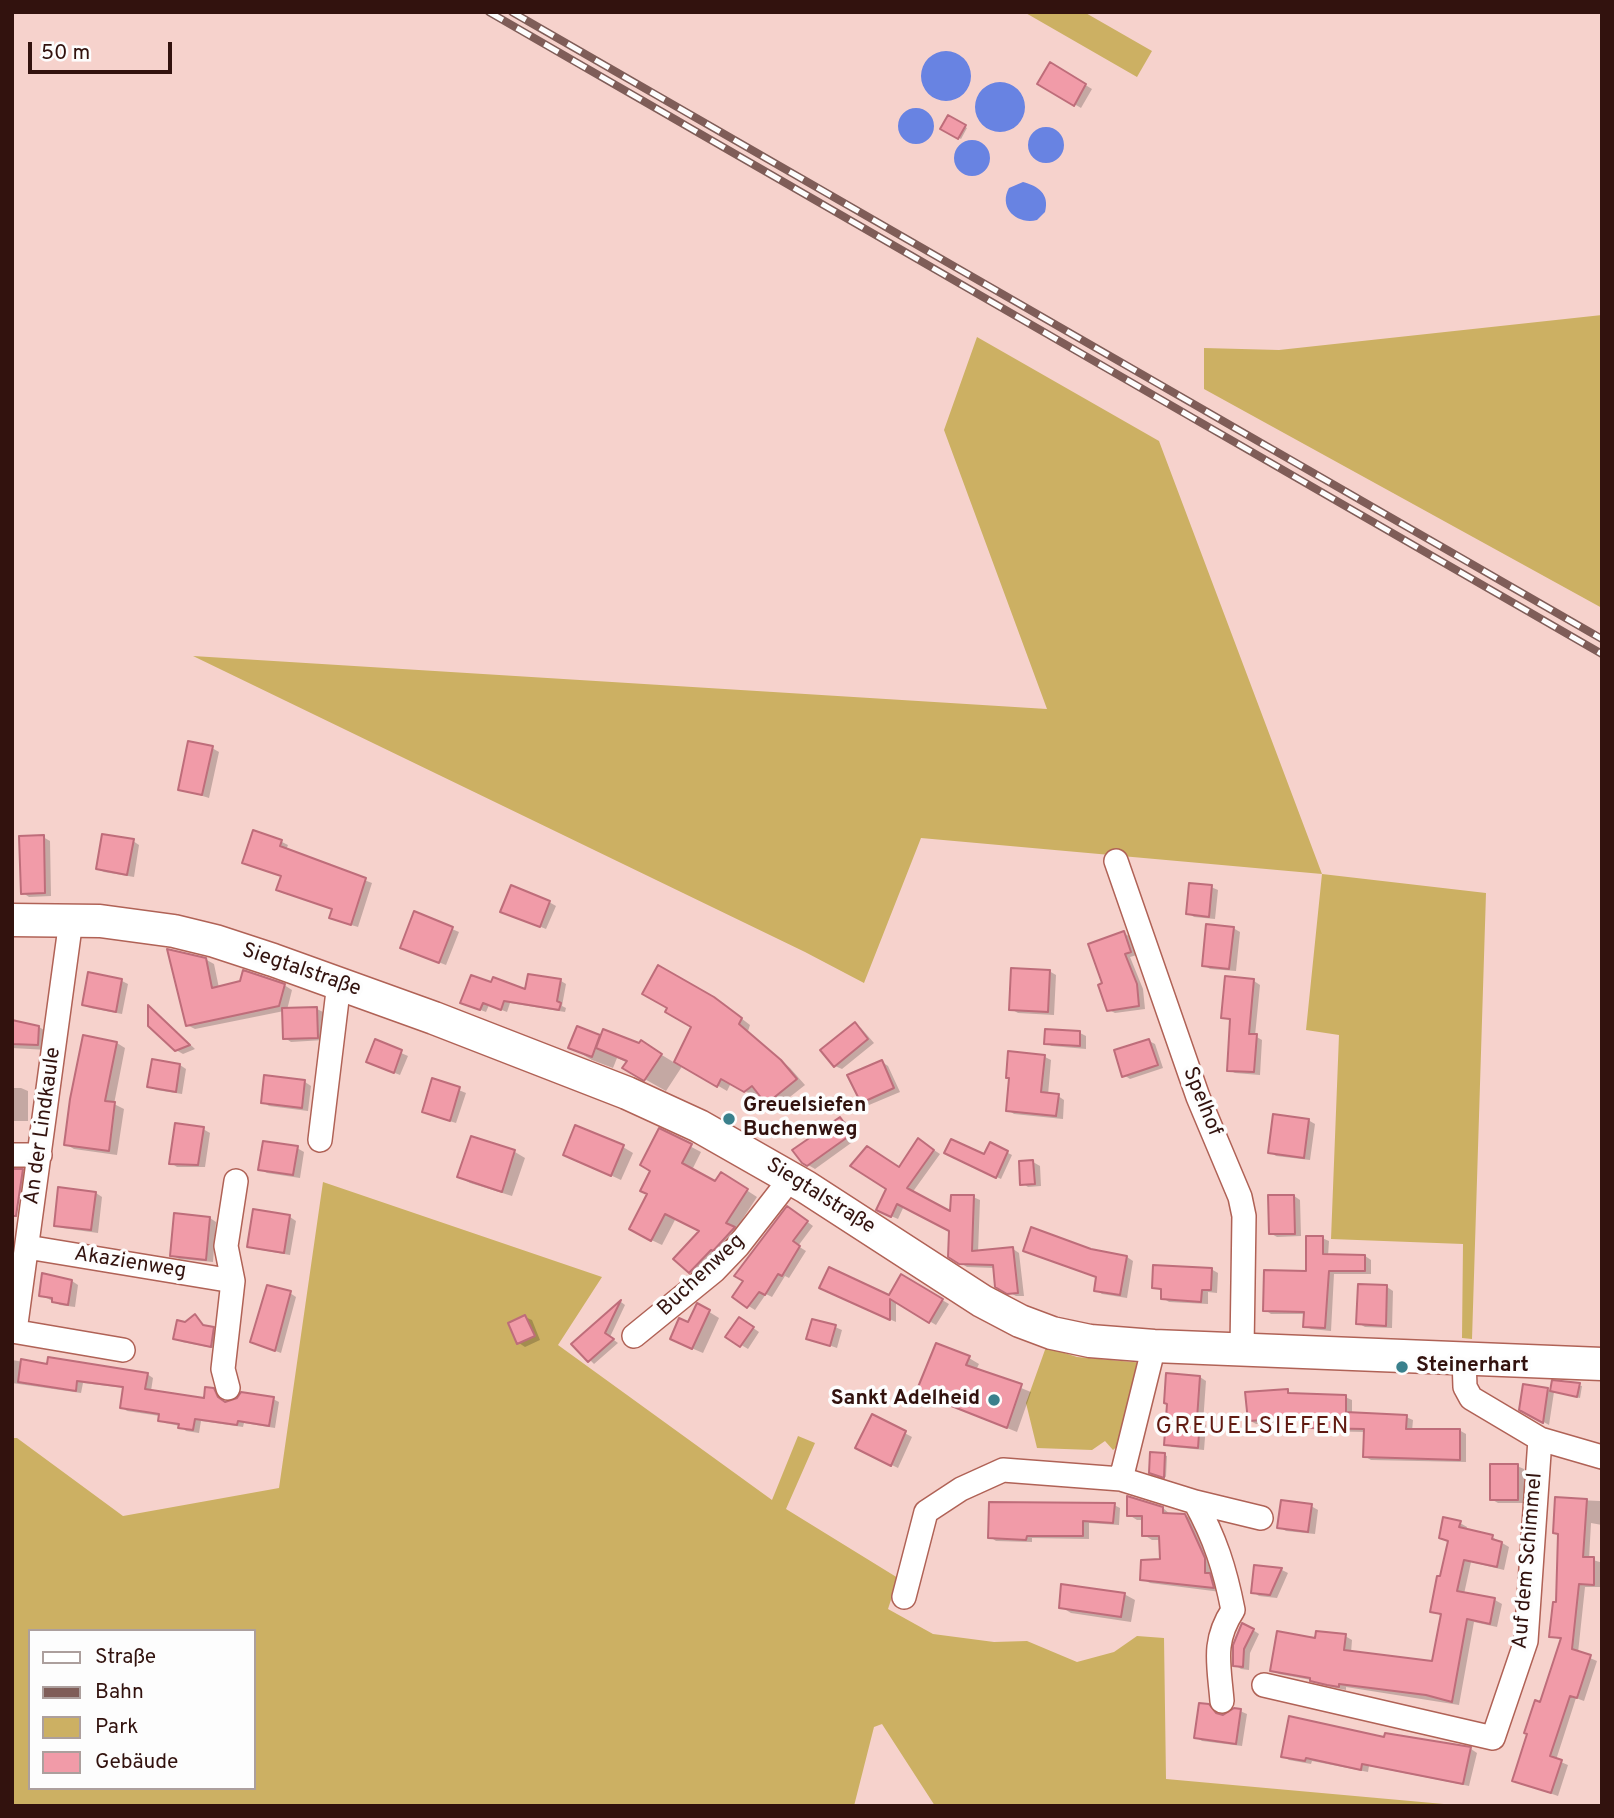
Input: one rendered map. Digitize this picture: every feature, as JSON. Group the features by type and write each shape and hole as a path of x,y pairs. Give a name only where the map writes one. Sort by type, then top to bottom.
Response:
{"main road":[{"name":"Siegtalstraße","path":"12,920 132,924 194,936 273,960 627,1093 699,1126 791,1178 982,1301 1020,1321 1052,1333 1090,1341 1154,1346 1602,1364"}],"street":[{"name":"Spelhof","path":"1116,861 1198,1097 1241,1197 1244,1216 1242,1349"},
{"name":"An der Lindkaule","path":"14,1331 71,920"},
{"path":"320,1140 339,984"},
{"path":"12,1156 40,1155"},
{"name":"Buchenweg","path":"634,1336 714,1271 738,1247 791,1178"},
{"path":"228,1388 223,1369 233,1281 226,1246 236,1181"},
{"name":"Akazienweg","path":"27,1247 233,1281"},
{"path":"14,1331 123,1350"},
{"path":"1121,1479 1154,1346"},
{"path":"1464,1359 1465,1387 1471,1398 1539,1439 1602,1457"},
{"name":"Auf dem Schimmel","path":"1264,1685 1493,1738 1526,1641 1539,1439"},
{"path":"904,1597 926,1512 961,1489 1003,1470 1121,1479 1195,1502 1261,1518"},
{"path":"1195,1502 1210,1530 1226,1571 1233,1610 1222,1627 1218,1653 1222,1701"}],"green space":[{"path":"1024,12 1084,12 1152,51 1137,77"},
{"path":"1602,315 1602,608 1204,389 1204,348 1279,350"},
{"path":"977,337 1159,441 1322,874 921,838 864,983 193,656 1047,709 944,430"},
{"path":"1322,874 1486,893 1472,1339 1462,1338 1463,1244 1331,1239 1339,1035 1306,1030"},
{"path":"323,1182 602,1277 558,1345 772,1500 798,1436 815,1443 786,1509 898,1578 888,1609 933,1634 994,1642 1027,1641 1077,1662 1114,1652 1137,1636 1164,1638 1166,1779 1466,1806 935,1806 882,1724 874,1727 854,1806 12,1806 12,1438 17,1438 123,1516 279,1488"},
{"path":"1046,1347 1077,1357 1144,1363 1127,1438 1113,1450 1105,1441 1092,1450 1037,1448 1026,1403"}],"water":[{"path":"946,51 964,58 971,76 964,94 946,101 928,94 921,76 928,58"},
{"path":"1000,82 1018,89 1025,107 1018,125 1000,132 982,125 975,107 982,89"},
{"path":"916,108 929,113 934,126 929,139 916,144 903,139 898,126 903,113"},
{"path":"1046,127 1059,132 1064,145 1059,158 1046,163 1033,158 1028,145 1033,132"},
{"path":"972,140 985,145 990,158 985,171 972,176 959,171 954,158 959,145"},
{"path":"1023,182 1042,192 1046,200 1045,212 1037,220 1023,220 1008,208 1006,195 1009,188"}],"building":[{"path":"1050,62 1086,84 1074,106 1037,84"},
{"path":"948,115 966,125 958,139 940,129"},
{"path":"188,741 213,746 202,795 178,790"},
{"path":"253,830 282,840 280,846 366,878 351,925 329,918 332,909 276,890 281,876 242,863"},
{"path":"102,834 134,839 127,875 96,869"},
{"path":"44,835 45,893 21,894 19,836"},
{"path":"1189,883 1212,885 1209,917 1186,914"},
{"path":"511,885 550,901 540,927 500,912"},
{"path":"414,911 453,927 439,963 400,948"},
{"path":"1206,924 1234,927 1229,969 1202,966"},
{"path":"1124,931 1131,952 1125,954 1137,984 1139,1006 1107,1011 1098,985 1102,983 1088,944"},
{"path":"167,949 206,958 212,988 240,981 243,970 285,984 279,1006 186,1026"},
{"path":"658,965 714,997 742,1018 739,1024 781,1060 797,1079 766,1104 752,1086 744,1092 721,1079 717,1087 674,1062 691,1027 665,1012 667,1008 642,994"},
{"path":"1011,968 1050,970 1048,1012 1009,1010"},
{"path":"88,972 122,979 116,1012 82,1005"},
{"path":"528,974 561,979 557,1001 561,1003 559,1010 504,1001 501,1010 483,1003 480,1010 460,1003 471,975 491,982 493,977 525,989"},
{"path":"1225,976 1254,979 1249,1034 1257,1034 1254,1072 1227,1071 1230,1019 1221,1018"},
{"path":"148,1005 190,1045 175,1051 148,1026"},
{"path":"317,1007 318,1038 283,1039 282,1008"},
{"path":"12,1020 39,1026 38,1045 12,1044"},
{"path":"855,1022 868,1039 834,1067 820,1050"},
{"path":"577,1026 600,1035 592,1057 568,1048"},
{"path":"603,1029 639,1043 641,1040 662,1054 644,1081 622,1068 627,1061 596,1048"},
{"path":"1045,1029 1080,1031 1080,1046 1044,1044"},
{"path":"83,1035 117,1042 105,1101 115,1102 109,1151 64,1145"},
{"path":"375,1039 402,1050 394,1073 366,1062"},
{"path":"1149,1039 1158,1065 1122,1077 1114,1050"},
{"path":"1008,1051 1045,1055 1041,1092 1059,1094 1056,1116 1006,1111"},
{"path":"152,1059 180,1064 176,1092 147,1087"},
{"path":"882,1060 894,1088 861,1103 847,1075"},
{"path":"264,1075 305,1080 302,1108 261,1103"},
{"path":"432,1078 460,1087 450,1121 422,1112"},
{"path":"1273,1114 1309,1119 1304,1158 1268,1153"},
{"path":"840,1117 852,1134 807,1166 802,1163 792,1150"},
{"path":"175,1123 204,1127 198,1165 169,1164"},
{"path":"575,1125 624,1145 611,1176 563,1155"},
{"path":"659,1128 692,1144 682,1163 715,1181 721,1172 748,1189 726,1223 735,1227 689,1273 673,1259 699,1231 665,1214 651,1241 629,1229 647,1194 640,1191 650,1171 640,1165"},
{"path":"471,1136 515,1150 502,1192 457,1177"},
{"path":"918,1138 934,1150 907,1188 950,1211 951,1195 974,1195 972,1251 1013,1247 1018,1293 1007,1294 995,1287 993,1265 959,1264 948,1257 949,1231 897,1204 891,1217 876,1210 886,1189 850,1166 867,1146 899,1167"},
{"path":"951,1139 984,1154 990,1142 1008,1151 996,1178 944,1153"},
{"path":"263,1141 298,1146 293,1175 258,1170"},
{"path":"1033,1160 1035,1184 1020,1185 1019,1161"},
{"path":"12,1169 23,1169 16,1216 12,1216"},
{"path":"58,1187 96,1192 91,1230 54,1226"},
{"path":"1268,1195 1294,1195 1295,1234 1269,1234"},
{"path":"787,1206 808,1221 793,1241 800,1246 782,1276 778,1274 765,1295 759,1292 747,1308 732,1297 743,1281 734,1276"},
{"path":"253,1209 290,1215 284,1253 247,1247"},
{"path":"174,1213 210,1217 206,1260 170,1256"},
{"path":"1031,1227 1091,1249 1127,1256 1120,1295 1094,1291 1096,1277 1023,1251"},
{"path":"1306,1236 1323,1236 1323,1254 1365,1255 1365,1271 1329,1271 1325,1328 1303,1327 1304,1312 1263,1311 1264,1270 1306,1271"},
{"path":"1153,1265 1212,1268 1211,1290 1202,1290 1201,1302 1161,1299 1161,1289 1152,1288"},
{"path":"829,1267 889,1295 901,1274 943,1299 929,1323 890,1299 890,1320 819,1288"},
{"path":"42,1273 72,1280 68,1305 39,1296"},
{"path":"1358,1284 1387,1285 1386,1326 1356,1324"},
{"path":"267,1285 291,1291 275,1351 250,1342"},
{"path":"621,1300 605,1333 614,1339 588,1362 571,1344"},
{"path":"697,1303 710,1310 692,1349 670,1339 679,1318 688,1322"},
{"path":"195,1314 203,1325 214,1327 211,1347 173,1339 177,1320 185,1322"},
{"path":"525,1315 535,1336 517,1344 508,1323"},
{"path":"739,1317 754,1327 740,1347 725,1337"},
{"path":"812,1319 836,1325 830,1346 806,1339"},
{"path":"936,1343 970,1356 966,1365 1022,1384 1007,1428 916,1392"},
{"path":"48,1357 148,1373 145,1389 204,1398 205,1387 214,1388 218,1397 225,1402 237,1398 241,1392 274,1397 269,1426 195,1419 193,1430 178,1428 179,1424 158,1421 159,1414 120,1408 123,1387 77,1381 76,1391 18,1382 21,1359 47,1364"},
{"path":"1166,1373 1200,1376 1198,1448 1164,1445"},
{"path":"1552,1380 1580,1383 1577,1397 1550,1391"},
{"path":"1523,1384 1548,1388 1543,1423 1519,1410"},
{"path":"1288,1389 1288,1393 1346,1395 1346,1412 1407,1415 1406,1429 1460,1429 1460,1460 1363,1457 1364,1429 1308,1428 1309,1417 1248,1421 1245,1392"},
{"path":"872,1414 906,1431 891,1466 855,1448"},
{"path":"1150,1452 1165,1453 1164,1478 1149,1473"},
{"path":"1490,1464 1518,1464 1518,1500 1490,1500"},
{"path":"1127,1496 1163,1507 1163,1513 1185,1514 1205,1558 1205,1573 1210,1573 1214,1588 1140,1580 1141,1560 1160,1559 1159,1536 1142,1536 1142,1516 1127,1516"},
{"path":"1555,1497 1587,1499 1583,1557 1594,1557 1594,1585 1579,1584 1572,1649 1591,1655 1577,1698 1570,1696 1550,1756 1562,1760 1551,1793 1512,1781 1535,1700 1540,1702 1561,1638 1549,1637 1553,1602 1556,1602 1558,1534 1553,1533"},
{"path":"1281,1500 1312,1504 1308,1532 1277,1528"},
{"path":"989,1502 1115,1503 1113,1523 1083,1521 1083,1536 1027,1536 1026,1540 988,1538"},
{"path":"1443,1517 1461,1521 1459,1527 1493,1535 1492,1539 1502,1542 1497,1567 1464,1560 1457,1591 1495,1598 1490,1624 1467,1619 1452,1702 1426,1695 1339,1684 1339,1687 1327,1685 1310,1681 1310,1678 1270,1671 1277,1631 1315,1638 1316,1631 1346,1634 1344,1650 1432,1661 1441,1614 1430,1612 1448,1541 1439,1538"},
{"path":"1254,1565 1282,1568 1270,1595 1251,1593"},
{"path":"1061,1584 1125,1593 1121,1617 1059,1608"},
{"path":"1242,1623 1254,1629 1244,1649 1243,1667 1233,1666 1233,1645"},
{"path":"1199,1703 1209,1704 1216,1713 1223,1715 1234,1708 1241,1709 1236,1744 1194,1738"},
{"path":"1289,1716 1384,1737 1385,1733 1471,1747 1463,1784 1362,1764 1361,1770 1306,1758 1305,1761 1281,1757"}],"railway":[{"path":"489,12 1602,654"},
{"path":"512,12 1602,639"}],"place":[{"name":"Greuelsiefen Buchenweg","path":"729,1119"},
{"name":"Steinerhart","path":"1402,1367"},
{"name":"Sankt Adelheid","path":"994,1400"}],"district":[{"name":"GREUELSIEFEN","path":"1253,1428"}]}
